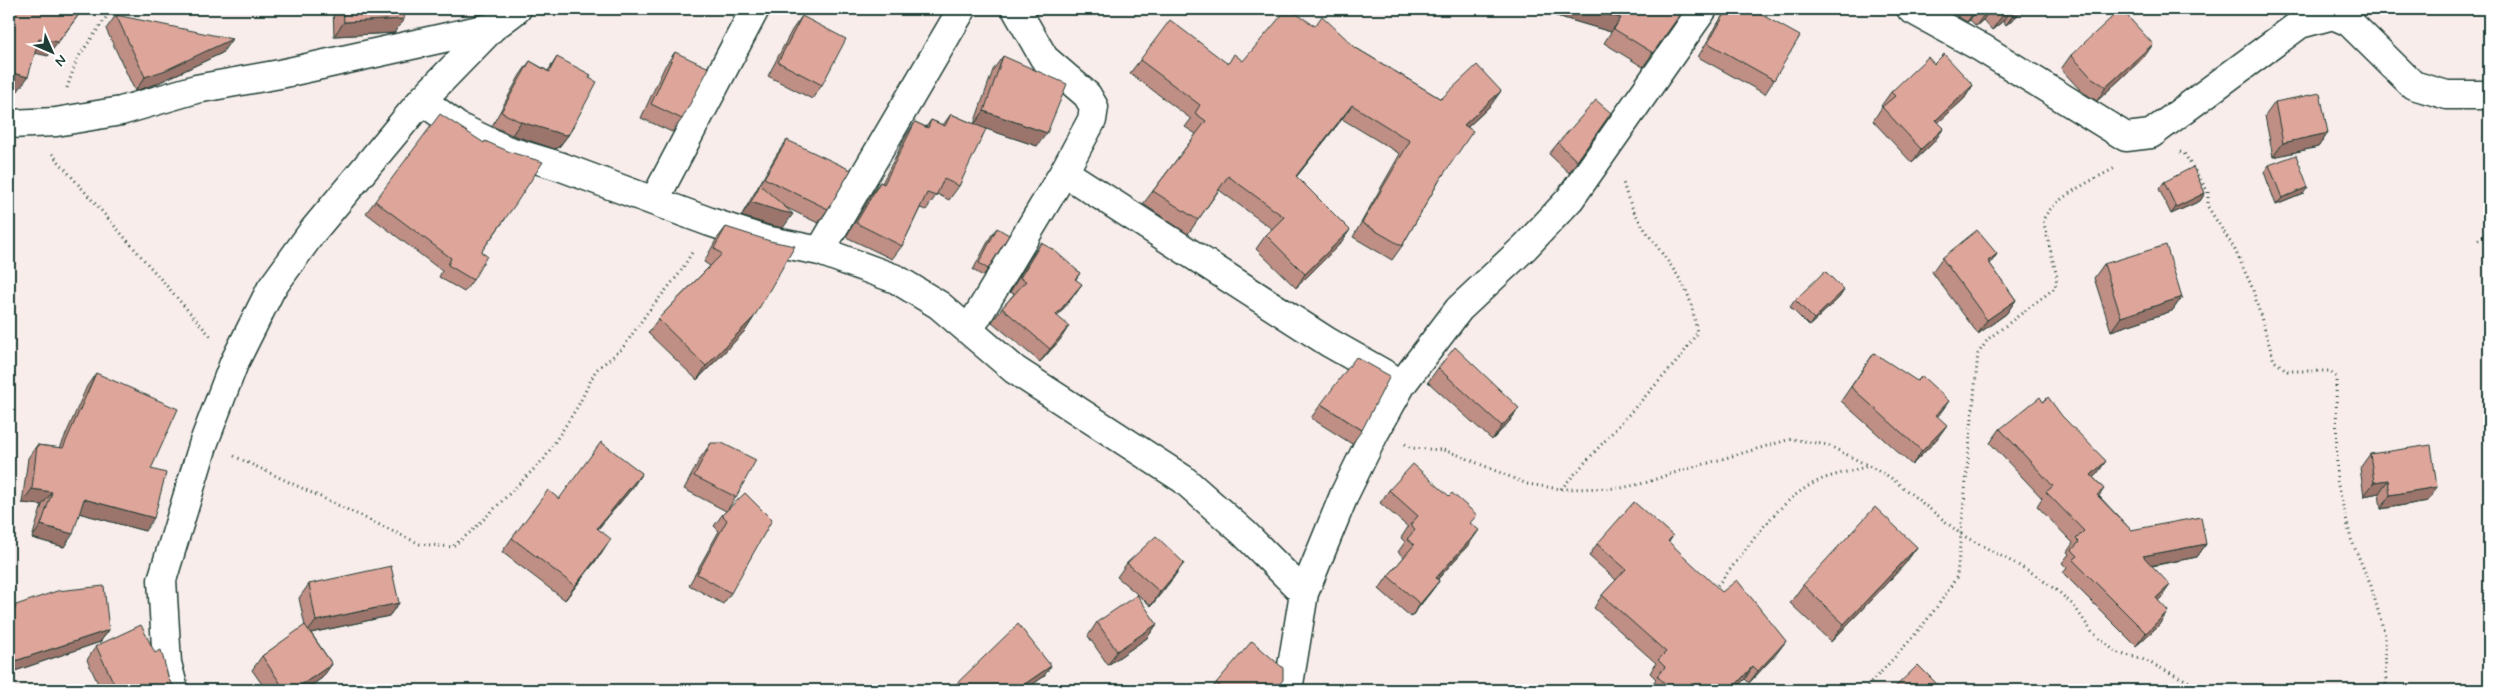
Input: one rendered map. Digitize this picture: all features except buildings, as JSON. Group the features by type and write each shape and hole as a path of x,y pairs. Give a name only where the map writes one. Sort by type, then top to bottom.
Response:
{"street":[{"path":"174,690 168,663 162,580 204,442 234,363 271,289 318,224 422,100 493,27 517,9"},
{"path":"654,201 755,9"},
{"path":"820,251 962,9"},
{"path":"968,330 1064,172 1092,120 1094,108 1086,95 1044,58 1016,9"},
{"path":"1288,690 1304,593 1345,493 1374,434 1402,384 1459,308 1525,247 1570,199 1703,9"},
{"path":"1911,9 1982,48 2126,137 2151,134 2300,24 2333,15 2349,22 2413,85 2447,95 2489,95"},
{"path":"18,124 56,122 121,111 196,89 280,74 493,27"},
{"path":"422,100 458,127 506,150 559,166 710,222 765,240 820,251 896,279 939,305 1015,370 1183,479 1244,533 1304,593"},
{"path":"1064,172 1328,342 1402,384"}],"path":[{"path":"56,122 77,60 112,9"},
{"path":"18,124 234,363"},
{"path":"2151,134 2161,147 2184,153 2208,192 2208,207 2234,248 2252,287 2274,361 2288,371 2329,371 2336,376 2337,481 2351,539 2371,586 2385,635 2386,690"},
{"path":"1864,690 1896,656 1950,588 1957,576 1978,354 1988,340 2055,288 2057,277 2043,220 2047,212 2084,184 2122,164"},
{"path":"1561,489 1680,358 1697,333 1694,309 1682,282 1648,236 1626,197 1621,176"},
{"path":"204,442 420,544 452,547 472,531 544,459 578,406 596,370 622,349 647,313 679,274 710,222"},
{"path":"2478,240 2489,233"},
{"path":"1374,434 1395,439 1411,448 1443,450 1528,484 1561,489 1621,488 1645,483 1670,474 1791,440 1828,445 1890,477 1962,535 2032,572 2074,606 2092,632 2117,653 2142,659 2206,690"},
{"path":"1712,591 1776,513 1798,494 1820,480 1869,466"}]}
